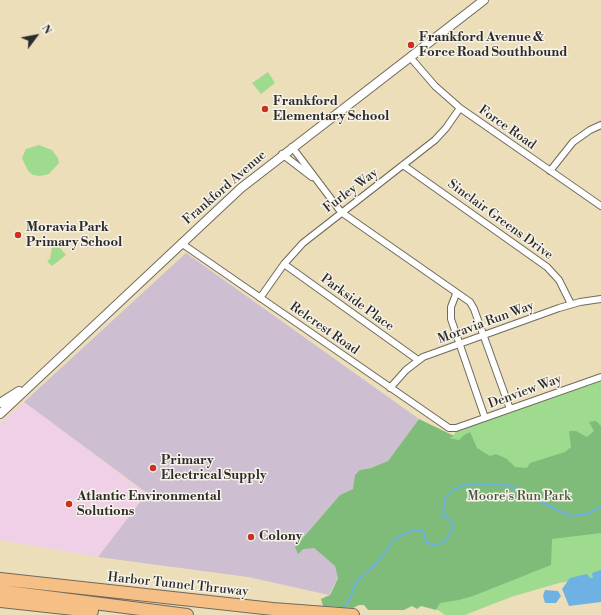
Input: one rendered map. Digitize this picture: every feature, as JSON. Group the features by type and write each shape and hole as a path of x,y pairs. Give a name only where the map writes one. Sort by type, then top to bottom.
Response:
{"highway":[{"name":"Harbor Tunnel Thruway","path":"0,579 266,609 353,615"},
{"path":"0,591 187,615"},
{"path":"0,601 127,615"},
{"path":"0,609 56,615"}],"street":[{"name":"Frankford Avenue","path":"0,414 30,384 241,188 282,154 484,0"},
{"name":"Force Road","path":"410,57 435,86 460,108 601,206"},
{"name":"Furley Way","path":"260,298 284,264 311,236 439,137 460,108"},
{"path":"550,171 573,142 590,130 601,125"},
{"path":"292,147 341,212 456,294 470,302 510,409"},
{"path":"282,154 318,182"},
{"name":"Sinclair Greens Drive","path":"403,165 547,267 559,280 571,304"},
{"name":"Relcrest Road","path":"181,243 445,427 456,428"},
{"name":"Parkside Place","path":"284,264 418,360"},
{"path":"456,294 450,313 459,344 486,418"},
{"name":"Moravia Run Way","path":"390,388 406,370 418,360 571,304 601,299"},
{"name":"Denview Way","path":"456,428 601,377"},
{"path":"0,403 30,384"}],"shaded area":[{"path":"186,253 419,419 388,461 371,468 360,470 353,489 340,495 295,547 314,548 335,566 338,577 329,595 248,577 98,557 147,493 24,402"},
{"path":"24,402 147,494 98,557 0,540 0,424"}],"green space":[{"path":"268,72 275,83 261,94 252,83"},
{"path":"39,145 52,150 58,158 59,163 49,174 40,176 33,175 28,171 22,158 26,149"},
{"path":"56,243 66,255 52,266 47,261 50,259 52,247"},
{"name":"Moore's Run Park","path":"601,381 601,577 559,583 511,597 465,615 445,615 389,576 372,468 454,435 456,431"},
{"name":"Moore's Run Park","path":"419,419 454,436 449,438 459,440 470,432 477,448 490,456 496,454 507,459 515,467 527,468 530,463 565,452 571,447 569,431 576,431 587,437 594,431 589,422 596,421 601,426 601,533 552,539 551,565 473,596 440,603 436,610 421,606 417,609 412,606 404,610 368,610 364,605 359,605 353,608 323,606 321,599 330,595 338,578 335,566 314,548 303,549 298,554 295,547 340,495 353,489 355,475 360,470 371,468 388,461"}],"water":[{"path":"601,570 601,602 569,606 562,589 570,578 587,574 590,578 593,578 592,573"},
{"path":"545,590 558,591 561,596 556,603 545,603 543,596"}],"waterway":[{"path":"343,610 357,581 377,563 394,540 410,531 423,531 427,543 438,545 446,540 452,530 452,522 443,514 445,498 454,489 465,485 505,484 570,516 587,514 601,507"}],"place":[{"name":"Frankford Avenue & Force Road Southbound","path":"411,45"},
{"name":"Frankford Elementary School","path":"265,109"},
{"name":"Moravia Park Primary School","path":"18,235"},
{"name":"Primary Electrical Supply","path":"153,468"},
{"name":"Atlantic Environmental Solutions","path":"69,504"},
{"name":"Colony","path":"251,537"}]}
